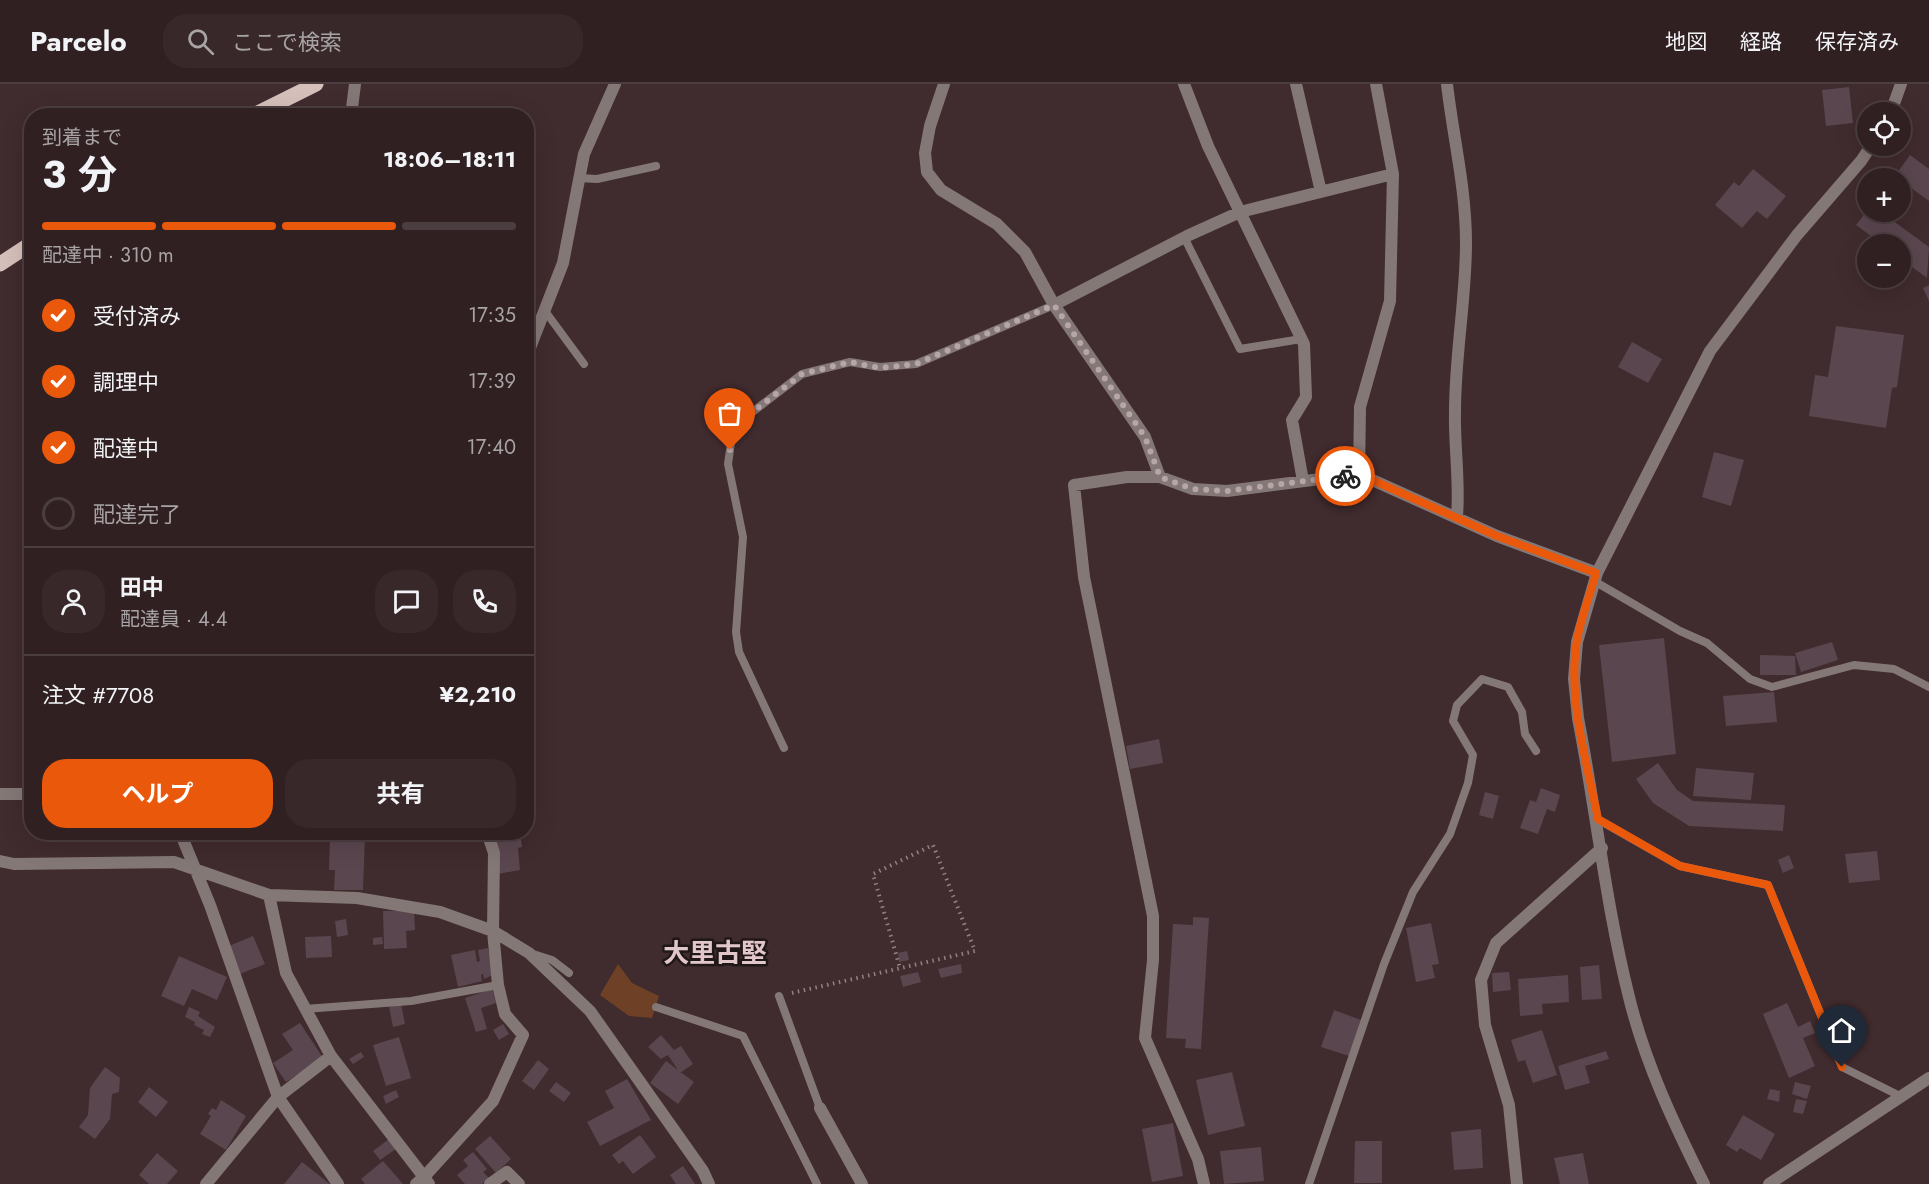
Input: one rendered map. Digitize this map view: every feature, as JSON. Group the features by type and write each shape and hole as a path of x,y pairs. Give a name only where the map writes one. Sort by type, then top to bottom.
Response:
{"main road":[{"path":"268,108 316,84"},
{"path":"0,264 24,248"}],"street":[{"path":"352,108 355,84"},
{"path":"534,338 563,263 584,154 615,84"},
{"path":"944,84 930,126 925,153 927,172 941,190 998,224 1024,252 1054,305 1145,437 1160,477"},
{"path":"1184,84 1208,146 1301,339 1306,397 1292,420 1302,481"},
{"path":"1296,84 1321,192"},
{"path":"1359,474 1360,407 1390,301 1393,174 1376,84"},
{"path":"1447,84 1461,159 1466,241 1463,324 1456,367 1455,410 1459,495 1456,516"},
{"path":"1895,102 1901,84"},
{"path":"1704,1184 1678,1133 1649,1065 1629,997 1578,718 1574,679 1577,642 1595,577 1710,351 1791,243 1864,156"},
{"path":"1054,305 1184,237 1240,212 1393,174"},
{"path":"1204,1184 1198,1159 1145,1038 1153,960 1153,916 1084,577 1074,485 1127,477 1160,477 1193,489 1227,491 1359,474 1405,497 1456,516 1497,536 1595,577"},
{"path":"0,794 24,794"},
{"path":"183,840 278,1097 338,1184"},
{"path":"269,895 286,973 305,1009 331,1056 423,1182 493,1101 523,1035 505,1014 498,985 493,931 494,852 490,840"},
{"path":"1517,1184 1509,1105 1485,1025 1481,980 1496,942 1602,848"},
{"path":"0,861 174,862 197,872 269,895 357,898 441,912 493,931 529,952 590,1011 703,1171 709,1184"},
{"path":"206,1184 278,1097 331,1056"},
{"path":"1769,1184 1929,1078"},
{"path":"820,1108 862,1184"},
{"path":"490,1184 507,1172 519,1184"}],"lane":[{"path":"579,178 597,179 656,166"},
{"path":"1184,237 1240,350 1301,339"},
{"path":"784,748 739,652 736,632 743,537 728,464 732,436 742,420 802,374 850,362 880,368 916,364 1054,305"},
{"path":"545,311 584,364"},
{"path":"1595,577 1680,631 1707,643 1750,679 1772,687 1854,665 1894,669 1929,687"},
{"path":"1308,1184 1384,964 1413,891 1450,834 1467,783 1473,755 1453,721 1457,705 1482,679 1508,687 1522,712 1525,734 1536,751"},
{"path":"1598,819 1680,866 1768,885 1842,1067 1902,1097"},
{"path":"529,952 552,960 569,973"},
{"path":"305,1009 411,1001 498,985"},
{"path":"780,996 820,1108"},
{"path":"656,1007 743,1036 817,1184"}],"path":[{"path":"780,996 975,951 933,845 873,874 900,968"}],"shaded area":[{"path":"618,964 632,983 659,996 652,1018 629,1016 600,995"}],"building":[{"path":"1849,87 1853,123 1826,126 1822,90"},
{"path":"1911,156 1929,169 1929,201 1911,188 1911,168 1901,168"},
{"path":"1753,169 1786,196 1767,219 1757,211 1742,228 1715,205 1734,182 1739,186"},
{"path":"1858,222 1895,222 1929,247 1927,278 1911,266 1911,234 1868,234 1856,225"},
{"path":"1929,285 1929,301 1923,288"},
{"path":"1836,326 1904,335 1897,387 1892,388 1886,428 1809,416 1815,375 1828,377"},
{"path":"1632,342 1662,359 1648,383 1618,367"},
{"path":"1714,452 1744,460 1731,506 1702,497"},
{"path":"1664,638 1676,754 1612,762 1599,645"},
{"path":"1832,642 1838,660 1801,672 1795,653"},
{"path":"1760,655 1795,656 1796,675 1760,675"},
{"path":"1774,692 1777,722 1726,726 1723,696"},
{"path":"1159,739 1163,763 1130,769 1126,746"},
{"path":"1658,763 1677,790 1693,801 1785,805 1783,831 1689,826 1653,803 1636,779"},
{"path":"1696,768 1754,773 1751,800 1693,796"},
{"path":"1541,788 1560,795 1555,812 1547,809 1538,834 1520,828 1530,800 1536,802"},
{"path":"1485,792 1499,796 1493,819 1479,815"},
{"path":"330,840 365,840 363,890 334,890 335,870 329,870"},
{"path":"492,840 521,840 522,847 518,848 520,870 498,874"},
{"path":"1877,851 1880,880 1849,883 1845,854"},
{"path":"1789,855 1794,868 1783,873 1778,860"},
{"path":"414,910 415,930 406,931 407,948 384,949 383,911"},
{"path":"1193,917 1209,918 1201,1049 1185,1048 1186,1039 1166,1038 1173,924 1193,925"},
{"path":"346,919 348,935 337,937 335,921"},
{"path":"1431,923 1439,964 1432,965 1435,978 1416,982 1406,928"},
{"path":"253,936 265,964 240,974 229,946"},
{"path":"331,936 332,957 306,958 305,937"},
{"path":"382,937 383,944 373,945 373,938"},
{"path":"488,948 493,975 484,979 483,974 481,975 482,981 458,987 451,955 475,950 477,962 480,961 478,950"},
{"path":"907,951 909,960 899,962 898,953"},
{"path":"179,956 227,977 217,1000 192,989 184,1006 161,996"},
{"path":"961,964 962,973 941,978 938,969"},
{"path":"1599,965 1602,999 1582,1000 1580,967"},
{"path":"918,972 921,982 903,987 900,976"},
{"path":"1509,972 1511,990 1493,992 1492,973"},
{"path":"1568,975 1569,1002 1542,1004 1543,1014 1520,1016 1518,979"},
{"path":"492,989 496,1003 481,1008 487,1029 476,1032 465,998"},
{"path":"1787,1003 1798,1027 1810,1021 1815,1033 1803,1038 1815,1066 1789,1078 1763,1014"},
{"path":"401,1004 405,1024 393,1027 389,1007"},
{"path":"189,1007 200,1012 198,1016 215,1027 210,1037 202,1034 204,1030 185,1017"},
{"path":"1334,1010 1361,1020 1349,1056 1321,1047"},
{"path":"300,1023 323,1058 286,1082 273,1063 293,1050 282,1034"},
{"path":"503,1024 509,1034 499,1040 493,1030"},
{"path":"1542,1030 1557,1075 1533,1083 1525,1060 1518,1062 1511,1040"},
{"path":"661,1035 674,1050 681,1046 693,1064 680,1073 668,1055 661,1059 648,1047"},
{"path":"399,1037 411,1078 386,1086 373,1045"},
{"path":"1606,1051 1609,1059 1585,1066 1590,1083 1565,1090 1558,1066"},
{"path":"361,1052 364,1057 353,1064 349,1059"},
{"path":"538,1060 549,1069 534,1090 522,1081"},
{"path":"666,1061 694,1082 678,1104 650,1083"},
{"path":"105,1067 120,1078 119,1092 112,1094 110,1119 95,1139 79,1127 88,1115 90,1088"},
{"path":"1232,1072 1245,1126 1208,1135 1196,1080"},
{"path":"627,1079 651,1120 600,1146 587,1122 614,1108 605,1091"},
{"path":"556,1082 571,1093 564,1102 549,1091"},
{"path":"1795,1082 1811,1086 1807,1099 1792,1094"},
{"path":"149,1087 168,1102 156,1117 138,1102"},
{"path":"1770,1089 1780,1091 1779,1102 1767,1099"},
{"path":"396,1090 399,1097 386,1104 383,1096"},
{"path":"1796,1099 1807,1101 1803,1114 1793,1112"},
{"path":"221,1100 246,1116 226,1150 200,1134 211,1116 208,1114 212,1108 216,1110"},
{"path":"1743,1115 1775,1134 1761,1160 1740,1148 1737,1152 1726,1145"},
{"path":"1173,1123 1183,1176 1152,1182 1142,1129"},
{"path":"1481,1129 1483,1168 1454,1170 1451,1132"},
{"path":"640,1135 656,1157 633,1174 623,1161 619,1164 612,1155"},
{"path":"490,1136 511,1159 496,1173 475,1149"},
{"path":"389,1139 396,1149 380,1160 373,1151"},
{"path":"1355,1141 1382,1141 1382,1183 1354,1183"},
{"path":"1261,1147 1264,1181 1224,1184 1220,1151"},
{"path":"473,1152 487,1169 483,1172 489,1178 482,1184 465,1184 457,1175 468,1166 463,1160"},
{"path":"157,1153 178,1171 167,1184 149,1184 139,1175"},
{"path":"1583,1153 1589,1184 1560,1184 1554,1158"},
{"path":"383,1161 403,1184 365,1184 361,1179"},
{"path":"302,1162 330,1184 284,1184"},
{"path":"683,1166 695,1184 676,1184 670,1175"}],"way so far":[{"path":"730,450 732,436 742,420 802,374 850,362 880,368 916,364 1054,305 1145,437 1160,477 1193,489 1227,491 1345,476"}],"district":[{"name":"大里古堅","path":"715,953"}],"route":[{"path":"1345,476 1359,474 1405,497 1456,516 1497,536 1596,573 1577,642 1574,679 1578,718 1598,819 1680,866 1768,885 1842,1067"}]}
